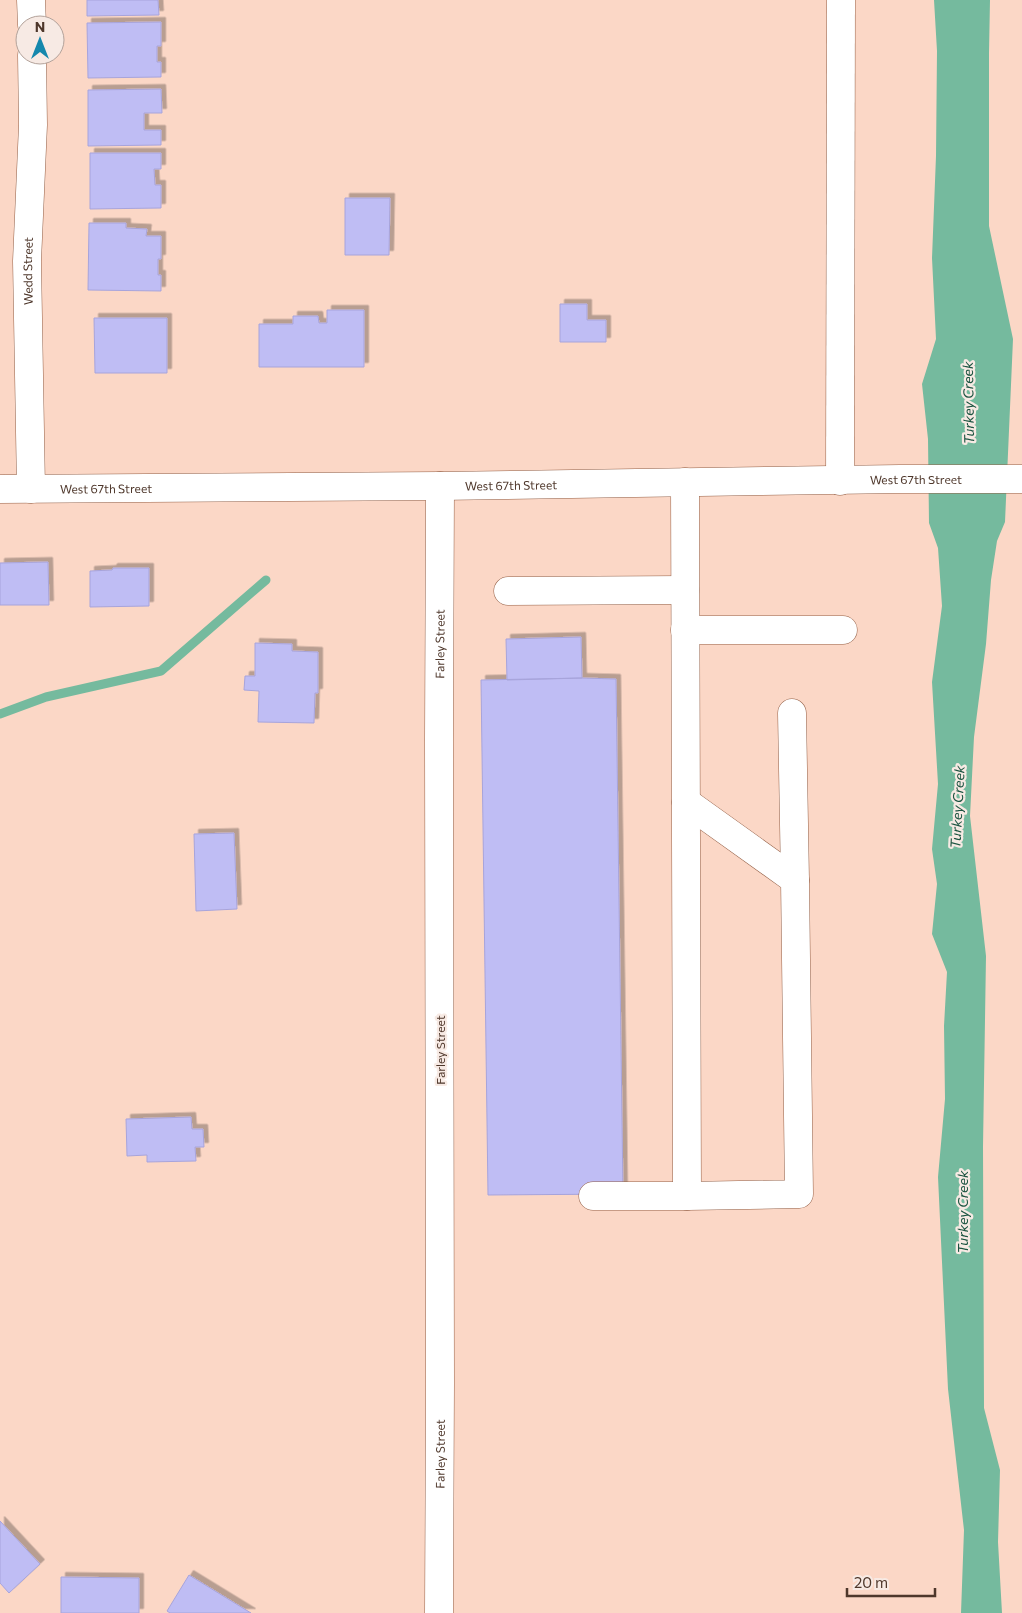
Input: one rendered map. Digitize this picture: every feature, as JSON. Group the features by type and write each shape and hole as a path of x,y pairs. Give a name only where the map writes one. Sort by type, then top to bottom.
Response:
{"street":[{"path":"31,0 32,15"},
{"path":"840,0 840,481"},
{"name":"Wedd Street","path":"31,489 27,261 33,125 32,65"},
{"name":"West 67th Street","path":"0,489 1022,479"},
{"path":"684,482 687,1196"},
{"name":"Farley Street","path":"439,1613 440,486"},
{"path":"508,590 685,590"},
{"path":"685,630 844,630"},
{"path":"593,1196 799,1194 792,713"},
{"path":"686,802 795,880"}],"water":[{"name":"Turkey Creek","path":"934,0 990,0 989,226 1013,339 1005,522 997,541 991,580 986,644 974,737 970,816 986,956 983,1147 984,1408 1000,1470 998,1542 1002,1613 961,1613 964,1530 948,1389 938,1177 945,1099 944,1026 947,972 932,934 937,884 932,849 938,784 932,682 942,606 938,548 929,523 928,439 922,384 936,339 932,258 936,156 937,51"}],"building":[{"path":"87,0 158,0 159,15 87,16"},
{"path":"161,22 161,46 157,46 157,62 161,62 161,77 88,78 87,23"},
{"path":"161,89 162,113 144,113 144,130 161,130 161,145 88,146 88,90"},
{"path":"90,153 161,153 161,169 154,169 155,185 161,185 161,208 90,209"},
{"path":"345,198 390,198 389,255 345,255"},
{"path":"89,223 126,223 126,228 147,229 146,236 161,236 161,259 158,259 158,275 161,275 161,291 88,290"},
{"path":"560,304 587,304 587,320 606,320 606,342 560,342"},
{"path":"327,310 364,310 364,367 259,367 259,324 293,324 293,316 318,316 319,323 327,323"},
{"path":"94,318 167,318 167,373 95,373"},
{"path":"48,562 49,605 0,605 0,563"},
{"path":"113,568 149,568 149,606 90,607 90,571 112,570"},
{"path":"581,637 582,678 507,680 506,639"},
{"path":"255,643 292,644 292,651 318,652 318,693 315,693 314,723 258,722 259,691 244,690 245,676 255,676"},
{"path":"616,679 623,1194 488,1195 481,680"},
{"path":"234,833 237,909 196,911 194,834"},
{"path":"191,1117 192,1129 203,1129 204,1147 195,1147 196,1161 147,1162 147,1155 127,1156 126,1119"},
{"path":"0,1521 40,1564 9,1593 0,1583"},
{"path":"189,1575 251,1613 170,1613 167,1611"},
{"path":"61,1577 139,1578 139,1613 61,1613"}],"waterway":[{"path":"0,714 46,697 161,671 266,580"}]}
